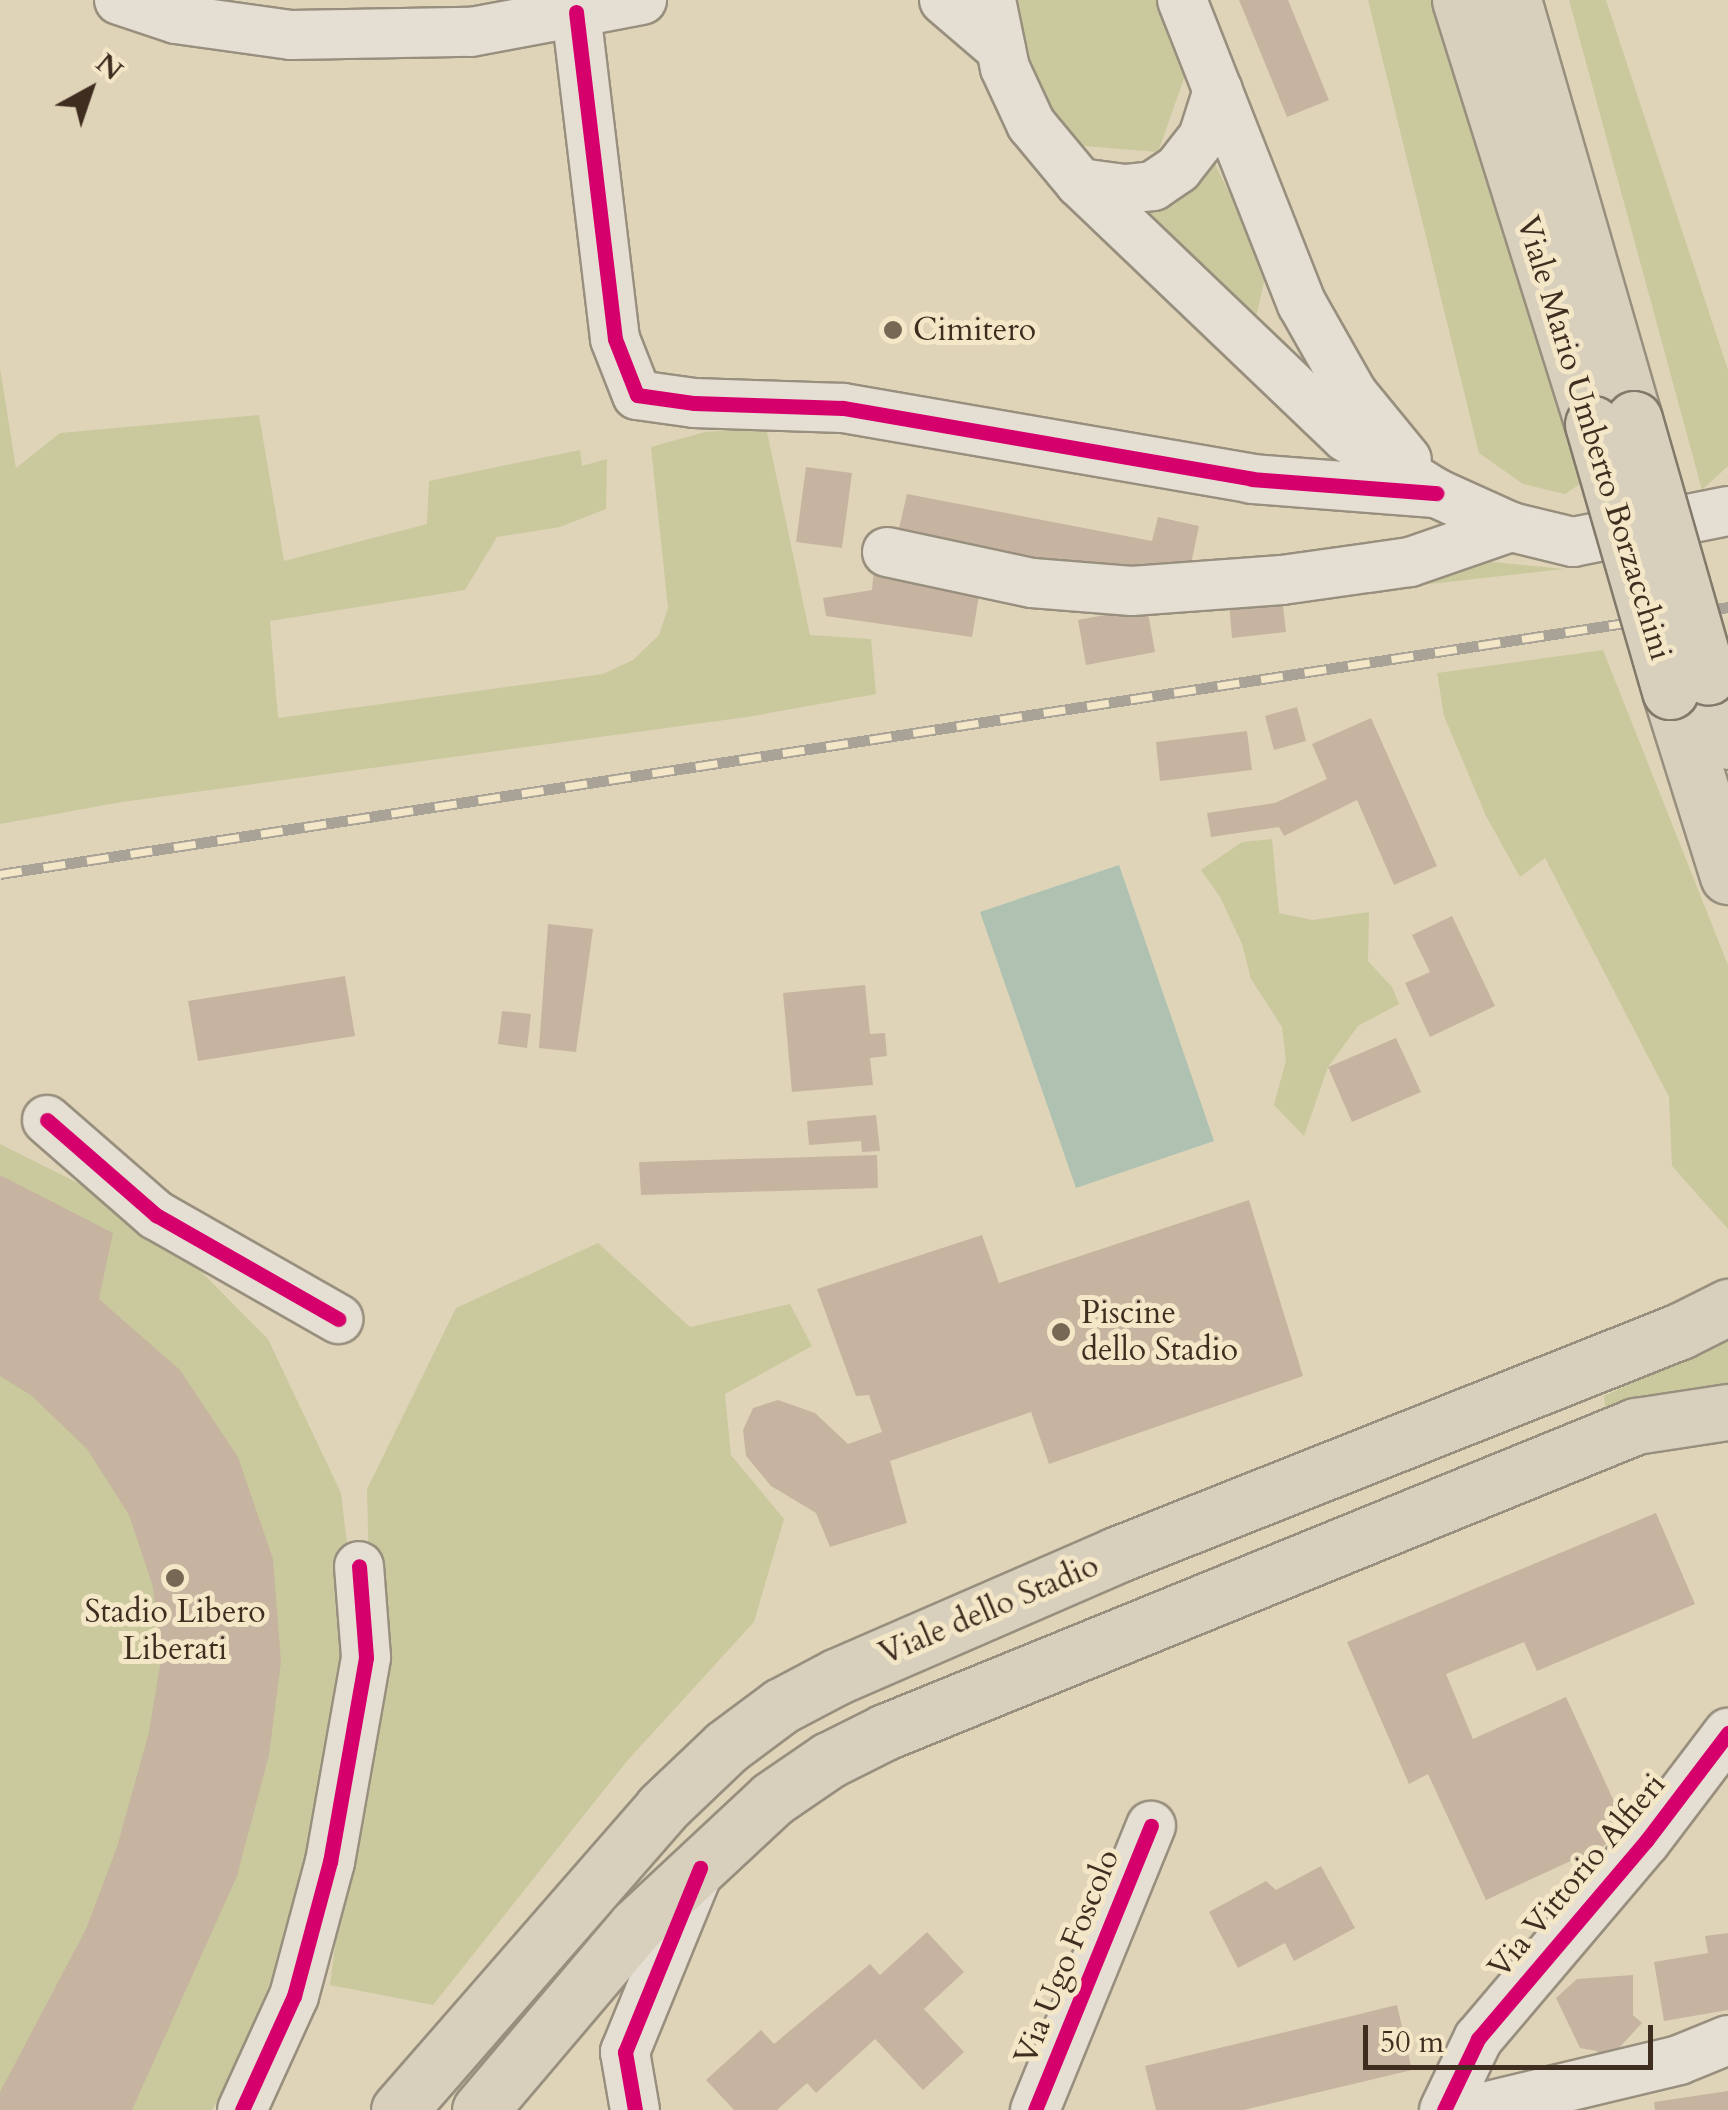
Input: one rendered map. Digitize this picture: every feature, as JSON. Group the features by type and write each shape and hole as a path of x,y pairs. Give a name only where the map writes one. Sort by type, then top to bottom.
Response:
{"main road":[{"name":"Viale Mario Umberto Borzacchini","path":"1460,0 1614,421"},
{"name":"Viale Mario Umberto Borzacchini","path":"1517,5 1614,421 1689,684 1728,876"},
{"name":"Viale Mario Umberto Borzacchini","path":"1689,684 1728,741"},
{"name":"Viale dello Stadio","path":"399,2110 662,1808 726,1748 782,1706 856,1668 1116,1556 1725,1306"},
{"path":"496,2102 636,1926 772,1798 829,1760 886,1732 1636,1426 1716,1417"}],"street":[{"path":"119,0 176,19 291,35 471,32 642,0"},
{"path":"944,0 1001,49"},
{"path":"991,0 1001,49 1031,124 1080,184 1255,345 1346,437 1436,493 1512,527 1573,542 1728,511"},
{"path":"1182,0 1302,304 1354,394 1436,493"},
{"path":"576,12 614,339 637,396 694,403 843,408 1252,479 1436,493"},
{"path":"1080,184 1125,189 1153,186 1178,169 1203,137 1218,90"},
{"path":"888,552 1032,584 1132,591 1282,580 1410,562 1512,527"},
{"path":"46,1120 156,1215 338,1318"},
{"path":"242,2110 294,1996 330,1862 366,1657 358,1566"},
{"name":"Via Vittorio Alfieri","path":"1444,2110 1478,2039 1646,1840 1728,1733"},
{"name":"Via Ugo Foscolo","path":"1035,2110 1151,1826"},
{"path":"635,2110 625,2052 700,1868"},
{"path":"482,2014 496,2102"},
{"path":"1472,2110 1679,2060 1728,2040"}],"green space":[{"path":"1007,0 1166,0 1187,70 1158,152 1071,145 1007,38"},
{"path":"1368,0 1444,0 1583,482 1565,494 1523,484 1479,453"},
{"path":"1569,0 1606,0 1728,370 1728,466 1702,490"},
{"path":"1212,158 1267,269 1256,317 1176,256 1143,211"},
{"path":"0,368 16,468 60,433 259,415 284,561 427,524 429,481 580,450 582,466 607,459 606,509 560,527 497,537 465,590 270,621 278,718 603,674 633,660 659,635 668,608 651,447 705,432 766,427 810,635 871,639 876,694 747,717 122,802 0,824"},
{"path":"1482,561 1564,569 1403,587"},
{"path":"1603,650 1728,965 1728,1229 1672,1166 1669,1097 1545,858 1520,877 1486,816 1444,716 1437,673"},
{"path":"1272,839 1279,913 1312,920 1369,912 1368,961 1392,987 1399,1004 1358,1026 1328,1067 1304,1136 1274,1105 1286,1060 1282,1027 1251,979 1242,944 1220,897 1201,870 1242,842"},
{"name":"Stadio Libero Liberati","path":"0,1144 148,1218 268,1339 341,1493 361,1662 284,1947 235,2070 212,2110 0,2110"},
{"path":"598,1243 690,1327 790,1304 812,1346 725,1394 731,1455 784,1519 754,1622 627,1761 433,2005 330,1985 371,1665 367,1489 456,1308"},
{"path":"1728,1339 1728,1398 1605,1406 1604,1396"}],"shaded area":[{"path":"1119,865 1214,1141 1076,1188 980,912"}],"building":[{"path":"1239,0 1288,0 1329,100 1287,117"},
{"path":"806,467 852,473 842,548 796,542"},
{"path":"907,494 1152,541 1158,517 1199,526 1187,583 896,541"},
{"path":"875,556 982,578 972,637 826,616 823,598 872,590"},
{"path":"1282,597 1286,632 1232,638 1229,602"},
{"path":"1147,607 1155,652 1086,665 1078,620"},
{"path":"1297,707 1306,741 1274,750 1265,716"},
{"path":"1371,718 1437,866 1394,885 1357,800 1284,836 1279,827 1211,837 1207,813 1275,803 1327,779 1312,744"},
{"path":"1247,731 1252,770 1160,781 1156,742"},
{"path":"1452,916 1495,1006 1430,1037 1405,983 1430,972 1412,935"},
{"path":"548,924 593,929 576,1052 539,1048"},
{"path":"345,976 355,1036 198,1061 188,1001"},
{"path":"865,985 870,1034 885,1033 887,1056 870,1058 873,1085 792,1092 783,993"},
{"path":"502,1011 531,1014 527,1048 498,1044"},
{"path":"1396,1038 1421,1092 1352,1122 1328,1067"},
{"path":"876,1115 880,1151 862,1152 861,1141 809,1145 807,1121"},
{"path":"877,1155 878,1188 641,1195 639,1162"},
{"path":"0,1175 113,1233 99,1299 180,1370 238,1457 273,1559 281,1662 269,1755 237,1876 132,2110 0,2110 0,2092 86,1929 117,1847 149,1732 160,1665 153,1587 129,1515 87,1449 32,1396 0,1376"},
{"name":"Piscine dello Stadio","path":"1249,1200 1303,1376 1049,1464 1031,1412 890,1461 907,1523 830,1547 816,1513 771,1486 746,1456 743,1430 753,1408 778,1400 815,1413 848,1444 882,1432 869,1395 856,1396 817,1289 982,1235 999,1283"},
{"path":"1656,1513 1695,1604 1537,1671 1524,1642 1446,1674 1473,1739 1566,1697 1629,1834 1486,1900 1428,1774 1409,1784 1347,1642"},
{"path":"1321,1866 1355,1928 1294,1961 1285,1943 1238,1968 1209,1912 1266,1881 1276,1890"},
{"path":"927,1932 964,1972 924,2009 964,2052 923,2090 875,2039 816,2093 807,2083 777,2110 734,2110 706,2080 761,2030 774,2044 870,1964 880,1975"},
{"path":"1728,1933 1728,2010 1664,2021 1654,1962 1708,1953 1705,1936"},
{"path":"1633,1975 1633,2015 1642,2023 1607,2061 1597,2051 1580,2048 1556,1998 1577,1979"},
{"path":"1397,2005 1412,2070 1244,2110 1156,2110 1145,2066"},
{"path":"1728,2091 1728,2110 1655,2110 1654,2102"}],"railway":[{"path":"0,874 1728,607"}],"cycle path":[{"path":"576,12 615,339 637,395 694,403 843,408 1252,479 1436,493"},
{"path":"47,1120 156,1215 338,1319"},
{"path":"242,2110 294,1996 330,1862 366,1657 359,1566"},
{"path":"1444,2110 1478,2039 1646,1841 1728,1733"},
{"path":"1035,2110 1151,1826"},
{"path":"635,2110 625,2052 700,1868"}],"place":[{"name":"Cimitero","path":"893,330"},
{"name":"Piscine dello Stadio","path":"1061,1332"},
{"name":"Stadio Libero Liberati","path":"175,1578"}]}
